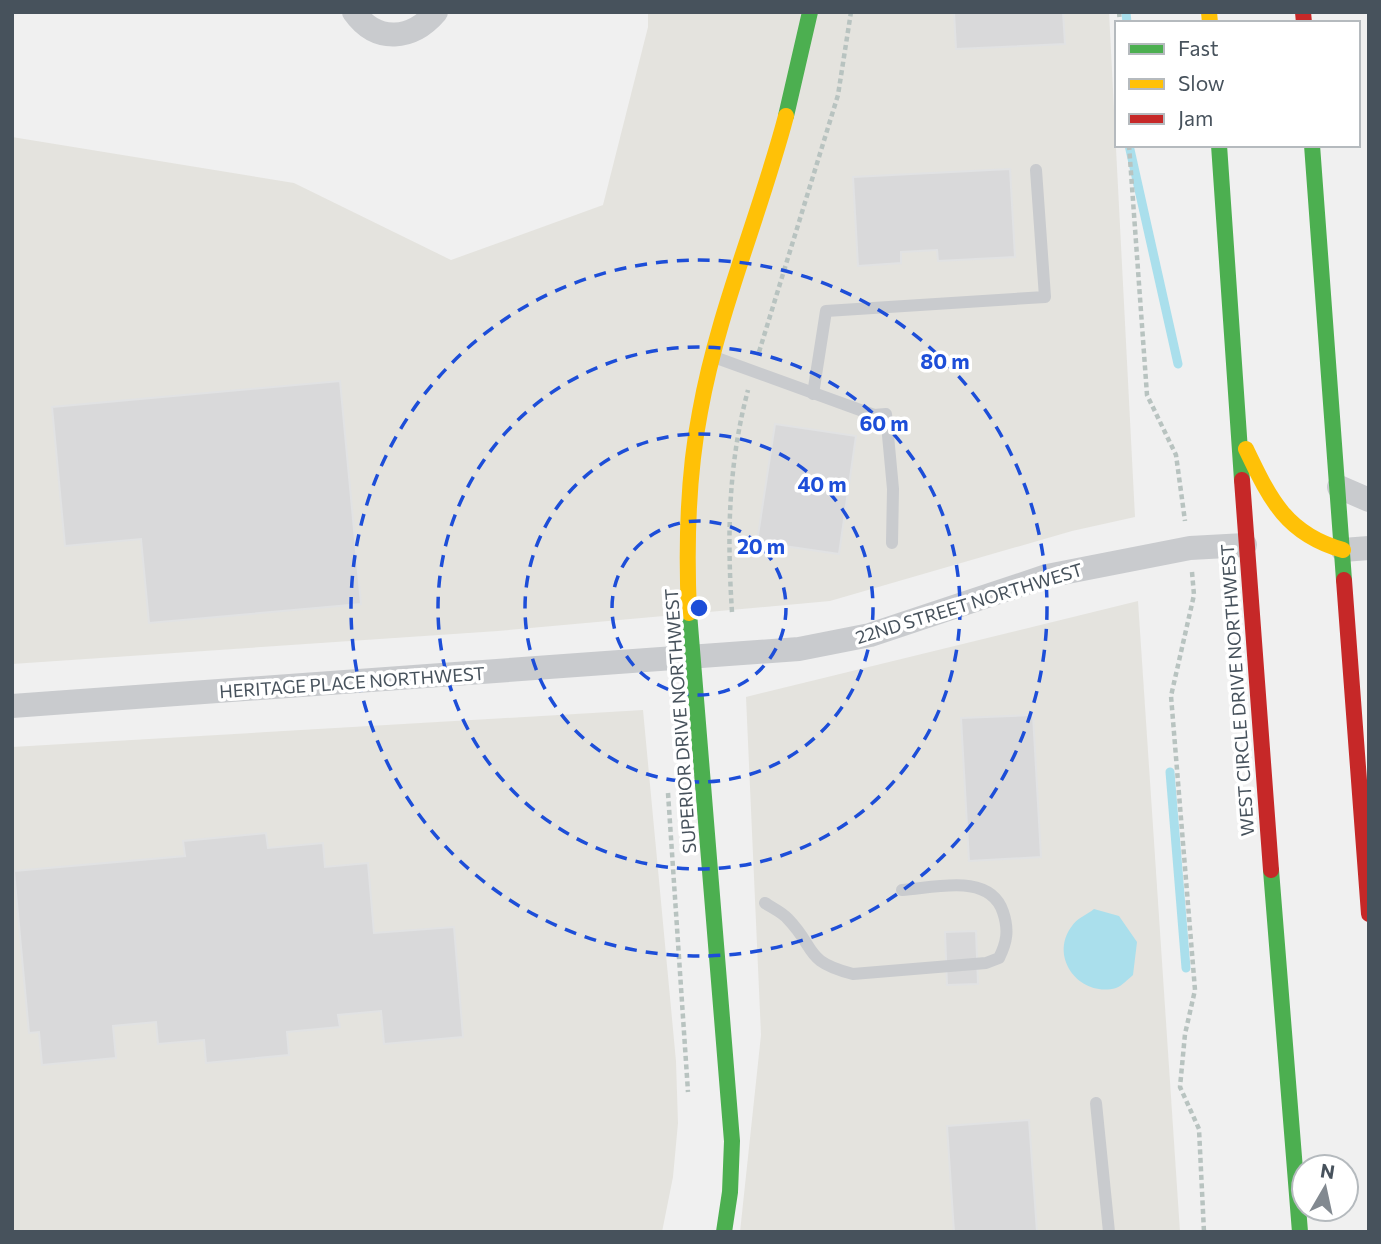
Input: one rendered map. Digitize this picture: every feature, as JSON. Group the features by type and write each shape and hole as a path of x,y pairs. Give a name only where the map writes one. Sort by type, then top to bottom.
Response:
{"main road":[{"name":"SUPERIOR DRIVE NORTHWEST","path":"724,1232 730,1192 732,1141 692,658 687,526 691,467 713,357 795,94 810,12"},
{"name":"WEST CIRCLE DRIVE NORTHWEST","path":"1219,147 1245,545 1300,1232"},
{"path":"1312,147 1369,915"},
{"path":"1239,434 1266,491 1284,517 1299,533 1319,545 1343,550"}],"street":[{"path":"354,12 367,27 390,36 407,34 423,27 436,12"},
{"path":"1339,487 1369,500"},
{"name":"22ND STREET NORTHWEST","path":"692,658 799,649 870,635 1047,576 1190,548 1245,545"},
{"path":"1343,550 1369,548"},
{"name":"HERITAGE PLACE NORTHWEST","path":"12,706 692,658"}],"lane":[{"path":"813,394 826,311 1045,297 1036,170"},
{"path":"713,357 874,415 886,414 893,489 892,543"},
{"path":"765,903 787,918 814,958 834,969 853,974 986,963 999,958 1007,942 1006,922 999,900 986,889 939,887 902,890"},
{"path":"1096,1103 1109,1232"}],"path":[{"path":"732,612 727,534 739,425 838,95 851,12"},
{"path":"1129,147 1147,395 1176,455 1194,595 1171,696 1195,990 1185,1034 1180,1087 1199,1129 1204,1232"},
{"path":"667,779 688,1092"}],"shaded area":[{"path":"648,12 1109,12 1135,517 1072,531 830,601 498,631 12,664 12,137 294,183 451,260 603,205 648,27"},
{"path":"1138,601 1180,1232 740,1232 761,1035 746,697"},
{"path":"643,710 676,1061 678,1123 673,1177 662,1232 12,1232 12,747"}],"water":[{"path":"1094,909 1119,916 1137,942 1133,975 1116,988 1091,987 1080,981 1066,962 1066,938 1074,923"}],"building":[{"path":"954,12 1063,12 1065,44 956,49"},
{"path":"1010,169 1015,257 938,261 937,250 901,252 901,263 858,266 853,177"},
{"path":"340,381 361,604 149,623 141,539 65,546 52,407"},
{"path":"775,424 856,436 839,554 757,542"},
{"path":"1033,715 1041,857 969,861 961,718"},
{"path":"266,833 268,848 323,843 325,867 368,863 374,933 454,927 463,1037 384,1044 381,1011 338,1015 340,1027 287,1032 289,1055 206,1063 204,1040 158,1044 156,1022 113,1026 116,1058 42,1065 39,1032 29,1033 14,871 185,856 183,841"},
{"path":"976,931 978,984 947,985 945,932"},
{"path":"1029,1120 1037,1232 954,1232 947,1126"}],"waterway":[{"path":"1126,12 1127,21"},
{"path":"1129,147 1178,364"},
{"path":"1170,772 1186,968"}],"traffic: fast":[{"path":"786,116 810,12"},
{"path":"1219,147 1242,480"},
{"path":"1312,147 1344,580"},
{"path":"689,613 732,1141 730,1192 724,1232"},
{"path":"1271,870 1300,1232"}],"traffic: slow":[{"path":"1209,12 1210,21"},
{"path":"689,613 688,512 700,412 717,337 786,116"},
{"path":"1246,449 1263,484 1282,512 1307,534 1343,550"}],"traffic: jam":[{"path":"1303,12 1304,21"},
{"path":"1242,480 1271,870"},
{"path":"1344,580 1369,914"}]}
